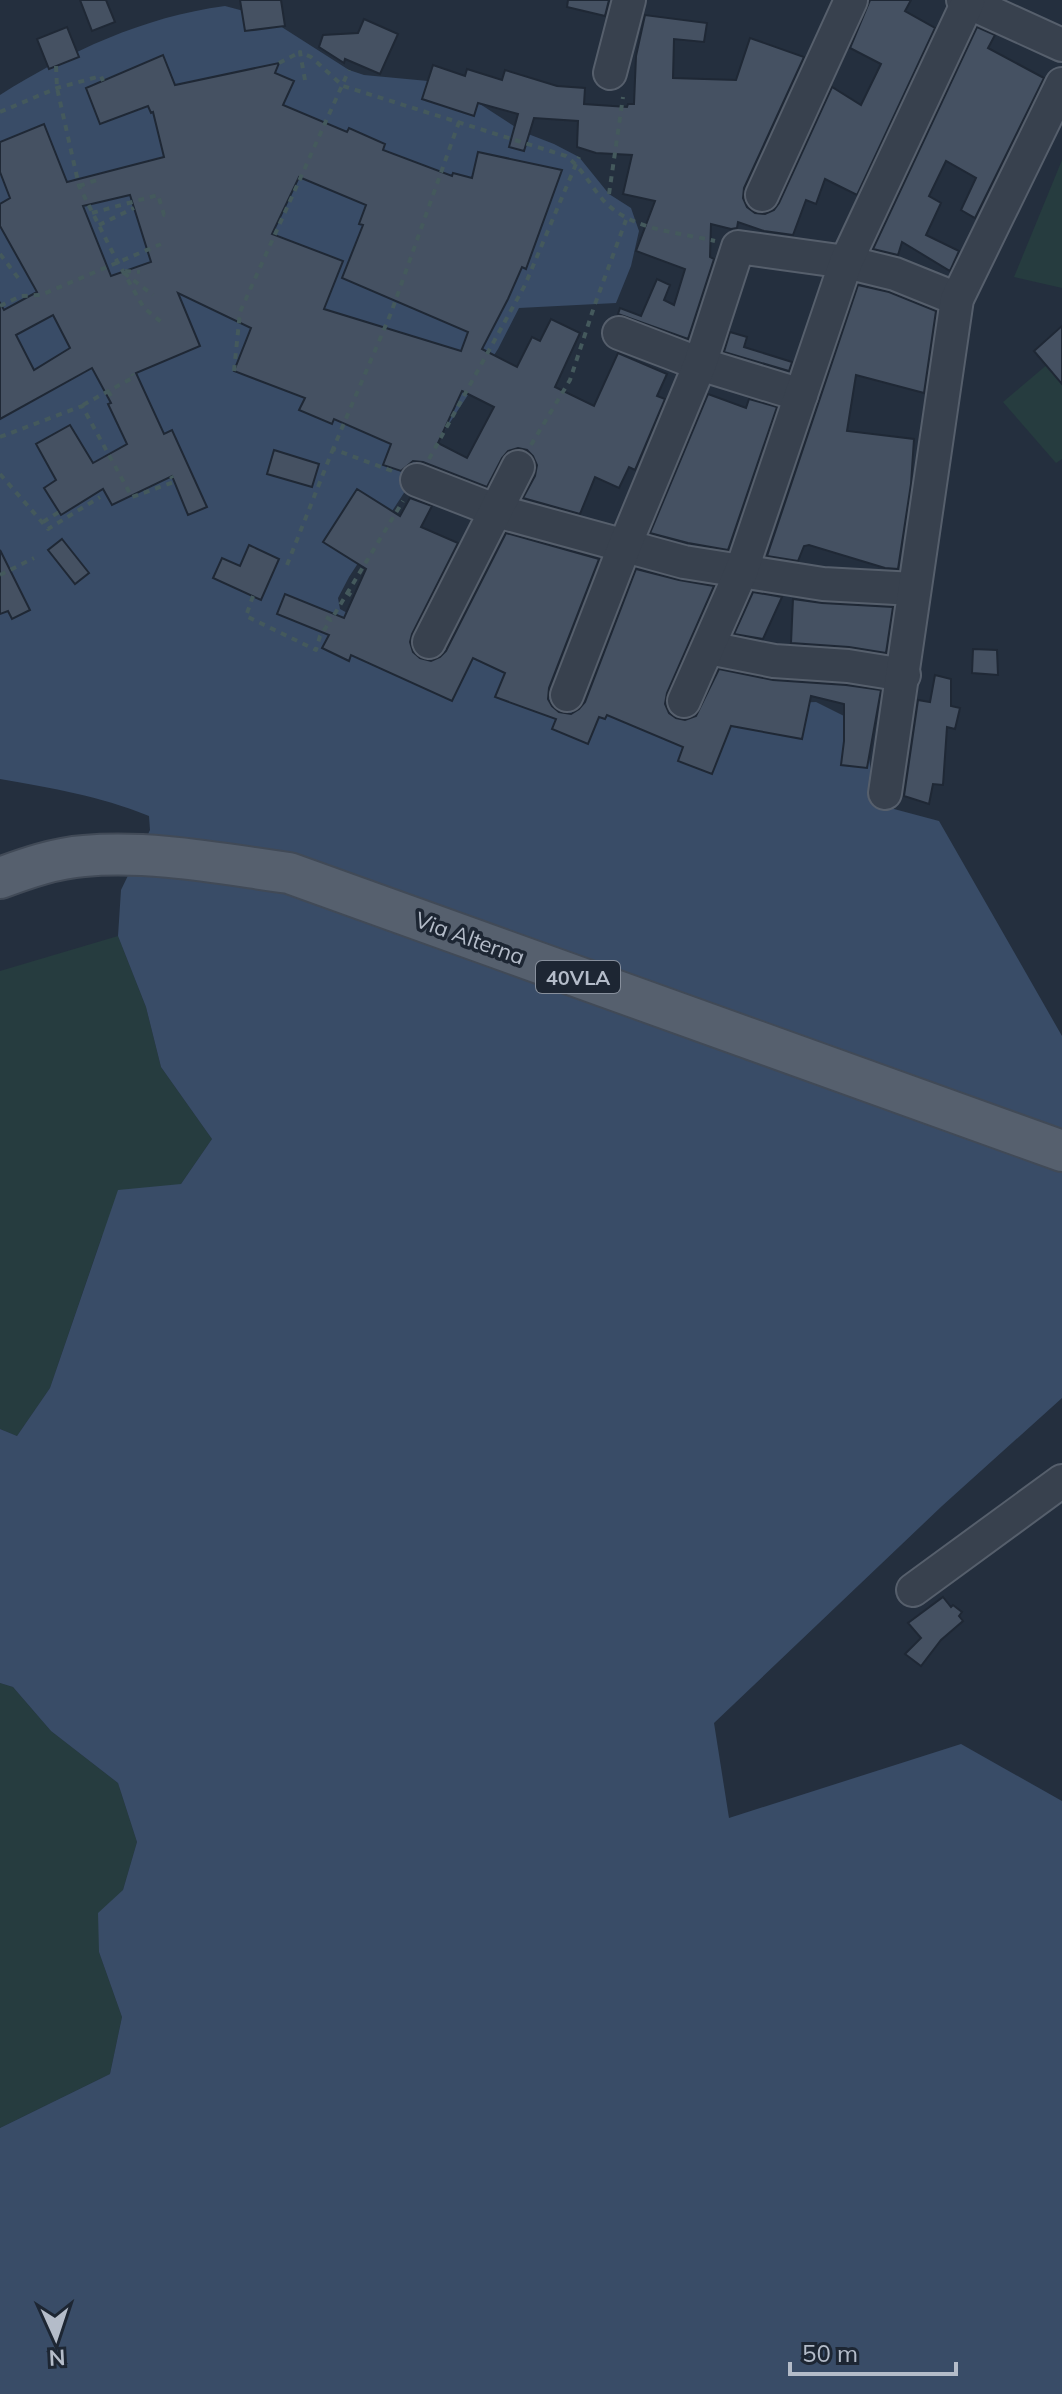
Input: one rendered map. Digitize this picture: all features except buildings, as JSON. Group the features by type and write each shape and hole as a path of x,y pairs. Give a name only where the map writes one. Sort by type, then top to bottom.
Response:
{"main road":[{"name":"Via Alterna","path":"0,878 29,867 84,856 159,856 289,873 1062,1151"}],"street":[{"path":"610,73 629,0"},
{"path":"762,195 851,0"},
{"path":"684,701 741,572 846,262 973,2 1062,45"},
{"path":"885,793 957,299 1062,84"},
{"path":"567,695 700,364 738,247 846,262 895,274 957,299"},
{"path":"619,333 700,364 801,395"},
{"path":"429,642 518,467"},
{"path":"417,480 497,511 684,562 823,584 914,589"},
{"path":"709,648 774,661 848,666 904,675"},
{"path":"913,1590 1062,1481"}],"path":[{"path":"279,63 300,52"},
{"path":"300,52 305,80"},
{"path":"300,52 311,57 343,86 578,160 603,201 626,220 738,247"},
{"path":"56,66 57,88 79,186 144,308 165,325"},
{"path":"234,371 240,312 349,70"},
{"path":"609,194 624,89 610,73"},
{"path":"0,112 57,88 101,76 103,81"},
{"path":"287,565 318,478 391,313 459,122"},
{"path":"253,596 246,616 316,650 329,619 417,480 525,285 578,160"},
{"path":"79,186 97,180"},
{"path":"92,213 158,195 164,215 169,214"},
{"path":"99,225 134,208"},
{"path":"518,467 570,380 626,220"},
{"path":"0,306 21,296 41,295 161,244"},
{"path":"0,254 19,279"},
{"path":"123,271 140,272"},
{"path":"123,271 153,295"},
{"path":"0,437 82,406 134,377 132,374"},
{"path":"108,391 114,401"},
{"path":"82,406 132,497 174,482 171,476"},
{"path":"333,449 417,480"},
{"path":"0,474 48,529 100,497"},
{"path":"43,522 59,512"},
{"path":"0,575 34,558"},
{"path":"346,592 354,597"},
{"path":"336,611 346,615"},
{"path":"320,636 326,640"}],"green space":[{"path":"1062,160 1062,288 1014,277"},
{"path":"1062,352 1062,459 1056,463 1003,402"},
{"path":"118,936 146,1007 161,1067 212,1139 181,1184 102,1236 50,1388 17,1436 0,1429 0,971"},
{"path":"0,1683 13,1687 51,1731 118,1783 137,1842 123,1890 99,1952 122,2017 110,2074 0,2128"}],"water":[{"path":"225,6 266,17 349,70 364,75 428,81 466,95 523,132 579,157 609,194 631,208 639,231 631,266 616,303 519,308 498,349 349,577 338,598 340,609 362,621 465,655 538,689 607,716 693,707 816,702 852,720 867,743 874,794 894,809 939,821 1062,1036 1062,1398 942,1506 714,1723 729,1818 961,1744 1062,1801 1062,2394 0,2394 0,2128 110,2074 122,2017 99,1952 98,1913 123,1890 137,1842 118,1783 51,1731 13,1687 0,1683 0,1429 17,1436 50,1388 118,1190 181,1184 212,1139 161,1067 146,1007 118,936 121,890 150,830 149,816 94,798 0,779 0,95 53,64 108,38 165,18"}]}
